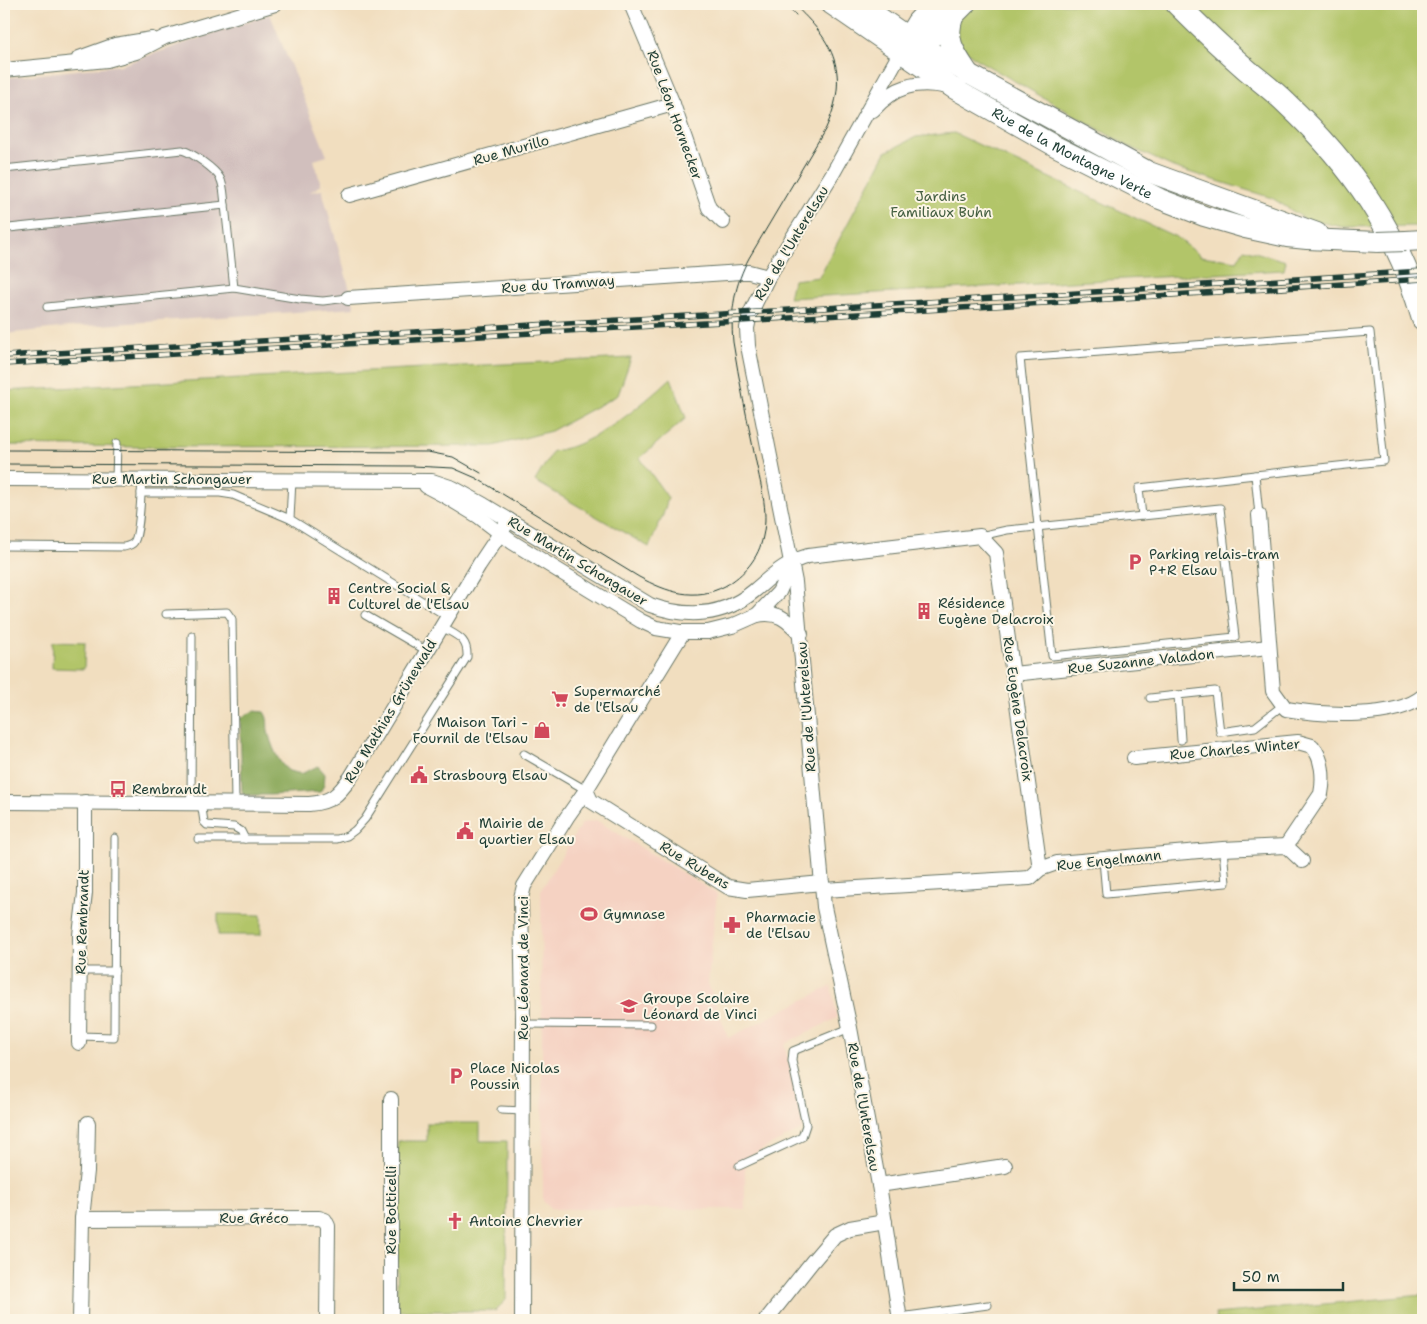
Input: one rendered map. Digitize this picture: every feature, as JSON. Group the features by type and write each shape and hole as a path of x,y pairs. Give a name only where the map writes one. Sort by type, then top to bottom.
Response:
{"highway":[{"path":"1161,4 1240,64 1285,102 1336,154 1362,188 1386,228 1402,259 1423,318"},
{"path":"1177,4 1240,64"},
{"path":"909,44 918,22 950,8 948,33 955,54 960,80"}],"main road":[{"name":"Rue de la Montagne Verte","path":"831,4 909,44"},
{"name":"Rue de la Montagne Verte","path":"860,4 909,44 960,80 1149,172 1337,240 1378,242 1415,240"}],"street":[{"path":"4,70 58,64 115,45 165,37 275,4"},
{"name":"Rue Léon Hornecker","path":"631,4 673,104 709,208 723,222"},
{"name":"Rue de l'Unterelsau","path":"900,1319 886,1222 850,1028 824,906 792,562 747,339 747,328 750,314 768,277 833,173 909,44"},
{"name":"Rue de l'Unterelsau","path":"862,122 886,97 899,89 918,84 960,80"},
{"name":"Rue Murillo","path":"349,195 673,104"},
{"name":"Rue du Tramway","path":"348,298 742,272 768,277"},
{"name":"Rue Martin Schongauer","path":"4,479 116,479 142,486 292,480 432,481 454,488 650,604 662,609 685,613 709,613 726,609 753,592 782,566 792,562"},
{"name":"Rue Martin Schongauer","path":"401,481 433,489 478,516 499,534 648,625 683,632 708,632 719,630 757,615 779,592 792,562"},
{"path":"1259,515 1273,691 1286,709 1343,714 1390,710 1415,703 1423,696"},
{"name":"Rue Mathias Grünewald","path":"4,802 309,804 329,800 338,794 351,777 509,520"},
{"path":"792,562 808,556 980,536"},
{"name":"Rue Eugène Delacroix","path":"980,536 996,553 1040,869"},
{"path":"757,615 768,612 776,614 791,623 800,634"},
{"name":"Rue Léonard de Vinci","path":"522,1320 524,1024 520,905 524,886 567,816 586,790 683,632"},
{"name":"Rue Suzanne Valadon","path":"1013,674 1269,648"},
{"name":"Rue Charles Winter","path":"1134,758 1298,742 1312,746 1320,759 1323,786 1321,794 1286,846"},
{"name":"Rue Rubens","path":"586,790 591,801 728,887 747,890 822,886"},
{"name":"Rue Rembrandt","path":"79,1040 80,934 85,893 85,802"},
{"path":"1286,846 1302,861"},
{"name":"Rue Engelmann","path":"822,886 1030,878 1040,869 1057,863 1223,849 1286,846"},
{"name":"Rue Botticelli","path":"391,1099 392,1320"},
{"path":"80,1320 82,1219 87,1171 88,1123"},
{"path":"879,1186 1005,1166"},
{"name":"Rue Gréco","path":"82,1219 319,1218 325,1220 328,1226 327,1320"},
{"path":"766,1320 835,1235 850,1228 886,1222"}],"lane":[{"path":"4,169 182,150 191,154 220,177 222,183 234,288"},
{"path":"9,228 225,205"},
{"path":"47,307 234,288 300,299 323,301 348,298"},
{"path":"980,536 1007,530 1038,527 1220,508 1235,637 1052,656 1038,527 1020,358 1370,332 1384,461 1139,488 1142,516"},
{"path":"116,479 117,443"},
{"path":"1255,475 1259,515"},
{"path":"290,519 292,480"},
{"path":"4,546 124,547 133,544 139,524 142,486 234,495 290,519 445,622 464,641 467,648 467,657 375,805 355,830 347,836 337,838 198,839"},
{"path":"166,614 227,612 232,619 235,803"},
{"path":"366,614 427,651"},
{"path":"192,636 196,802 207,825 234,827 241,831 245,839"},
{"path":"1150,698 1216,692 1220,732 1255,727 1283,705"},
{"path":"1178,695 1181,740"},
{"path":"524,754 586,790"},
{"path":"79,1040 114,1037 115,838"},
{"path":"1103,860 1106,894 1217,884 1226,883 1223,849"},
{"path":"80,971 115,970"},
{"path":"524,1024 651,1025"},
{"path":"739,1166 802,1137 806,1125 792,1061 793,1051 850,1028"},
{"path":"501,1110 523,1111"},
{"path":"900,1319 988,1305"}],"shaded area":[{"path":"270,14 327,156 314,160 321,185 310,192 322,190 355,308 69,327 4,334 4,78 121,65"},
{"name":"Groupe Scolaire Léonard de Vinci","path":"596,820 717,894 708,983 728,1038 831,986 837,1018 784,1044 803,1124 801,1130 745,1158 745,1209 551,1209 543,1201 541,890 582,823"}],"green space":[{"path":"910,4 1423,4 1423,226 1343,227 1305,219 1272,198 1173,167 1128,146 976,59"},
{"name":"Jardins Familiaux Buhn","path":"954,133 1176,237 1201,256 1237,261 1244,249 1286,261 1284,270 789,298 793,280 819,277 886,152 916,137"},
{"path":"631,358 618,395 551,431 493,446 142,447 4,445 4,391"},
{"path":"671,378 686,418 640,458 668,498 649,547 535,481 553,451 569,448 601,433 632,412"},
{"path":"53,641 85,642 84,669 52,668"},
{"path":"254,711 264,712 266,715 273,748 285,768 301,774 318,766 325,774 324,785 320,792 244,795 242,791 240,718"},
{"path":"218,914 261,915 261,935 218,935"},
{"path":"427,1123 480,1123 480,1141 507,1141 506,1300 495,1311 397,1311 398,1141 427,1141"},
{"path":"1423,1295 1423,1320 1216,1320 1215,1314"}],"tram line":[{"path":"783,4 796,15"},
{"path":"4,464 413,466 453,468 476,478 639,577 660,587 671,591 692,594 714,591 725,586 750,565 758,552 765,526 761,487 733,342 732,319 737,288 749,258 826,128 837,91 837,75 834,60 828,46 819,32 793,4"},
{"path":"4,450 428,452 453,457 481,473"}],"railway":[{"path":"4,356 1423,271"},
{"path":"4,364 1423,279"}],"place":[{"name":"Parking relais-tram P+R Elsau","path":"1135,562"},
{"name":"Centre Social & Culturel de l'Elsau","path":"334,596"},
{"name":"Résidence Eugène Delacroix","path":"924,611"},
{"name":"Supermarché de l'Elsau","path":"560,699"},
{"name":"Maison Tari - Fournil de l'Elsau","path":"542,730"},
{"name":"Strasbourg Elsau","path":"419,775"},
{"name":"Rembrandt","path":"118,789"},
{"name":"Mairie de quartier Elsau","path":"465,831"},
{"name":"Gymnase","path":"589,914"},
{"name":"Pharmacie de l'Elsau","path":"732,925"},
{"name":"Groupe Scolaire Léonard de Vinci","path":"629,1006"},
{"name":"Place Nicolas Poussin","path":"456,1076"},
{"name":"Antoine Chevrier","path":"455,1221"}]}
